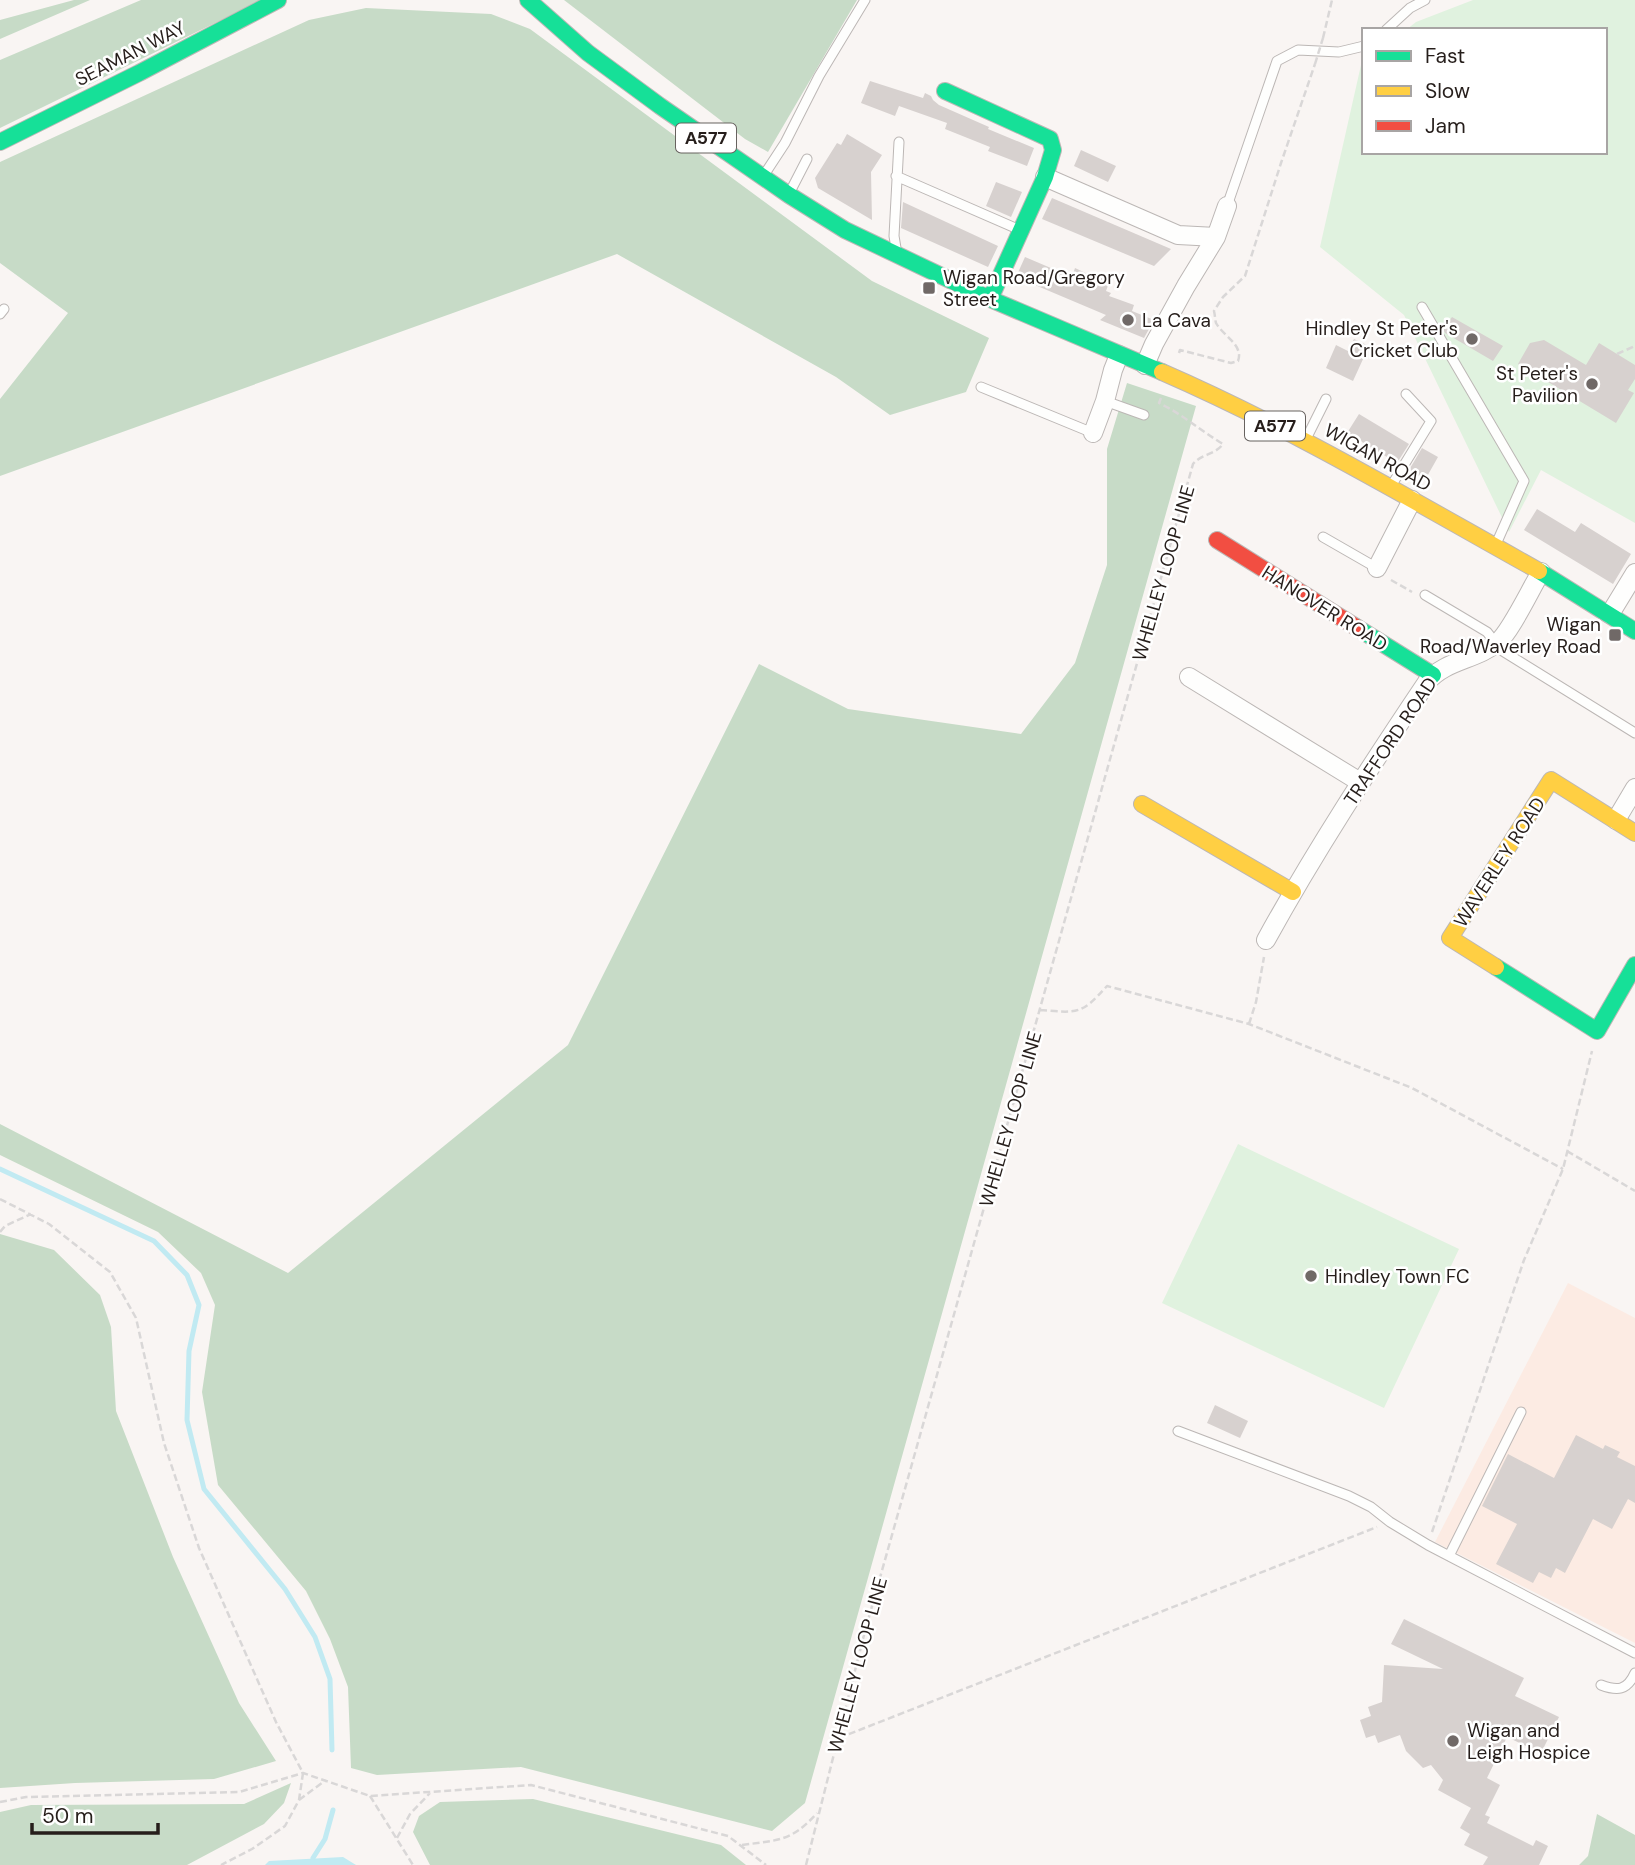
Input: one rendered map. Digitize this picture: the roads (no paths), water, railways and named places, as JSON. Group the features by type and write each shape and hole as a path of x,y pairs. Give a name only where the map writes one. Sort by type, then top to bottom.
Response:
{"main road":[{"name":"SEAMAN WAY","path":"0,142 278,0"},
{"name":"A577","path":"528,0 588,52 660,106 789,195 845,230 897,256"},
{"path":"945,91 1050,139 1054,150 1045,177 990,299"},
{"name":"WIGAN ROAD","path":"897,256 1198,388 1305,440 1541,572 1635,631"},
{"name":"HANOVER ROAD","path":"1215,545 1433,675"},
{"name":"WAVERLEY ROAD","path":"1635,833 1551,780 1450,938 1597,1031 1635,965"},
{"path":"1142,806 1293,892"}],"street":[{"path":"1045,177 1178,235 1216,237"},
{"path":"1146,365 1185,285 1216,237 1227,206"},
{"path":"1093,433 1119,355"},
{"path":"1377,568 1412,500"},
{"name":"HANOVER ROAD","path":"1215,545 1223,523"},
{"name":"TRAFFORD ROAD","path":"1266,940 1360,782 1433,675 1496,644 1506,634 1541,572"},
{"path":"1610,614 1635,573"},
{"path":"1189,678 1360,782"},
{"path":"1616,820 1635,788"}],"lane":[{"path":"763,177 785,144 819,76 865,0"},
{"path":"1388,28 1410,8 1425,0"},
{"path":"1227,206 1277,61 1298,50 1339,52 1362,46"},
{"path":"897,256 894,236 899,142"},
{"path":"789,195 807,159"},
{"path":"896,176 1021,230"},
{"path":"1422,307 1524,481 1495,547"},
{"path":"981,387 1093,433"},
{"path":"1390,487 1431,421 1406,394"},
{"path":"1305,440 1326,399"},
{"path":"1105,401 1144,415"},
{"path":"1323,537 1377,568"},
{"path":"1425,595 1487,632 1501,650 1635,733"},
{"path":"1449,1556 1521,1412"},
{"path":"1178,1430 1349,1496 1371,1507 1428,1545 1635,1653"},
{"path":"1601,1685 1613,1689 1624,1688 1635,1674"}],"water":[{"path":"343,1857 356,1865 265,1865 269,1861"}],"waterway":[{"path":"0,1169 154,1241 187,1275 199,1305 189,1351 187,1420 204,1489 285,1589 315,1637 330,1679 332,1750"},
{"path":"313,1858 325,1839 333,1810"}],"place":[{"name":"Wigan Road/Gregory Street","path":"929,288"},
{"name":"La Cava","path":"1128,320"},
{"name":"Hindley St Peter's Cricket Club","path":"1472,339"},
{"name":"St Peter's Pavilion","path":"1592,384"},
{"name":"Wigan Road/Waverley Road","path":"1615,635"},
{"name":"Hindley Town FC","path":"1311,1276"},
{"name":"Wigan and Leigh Hospice","path":"1453,1741"}]}
